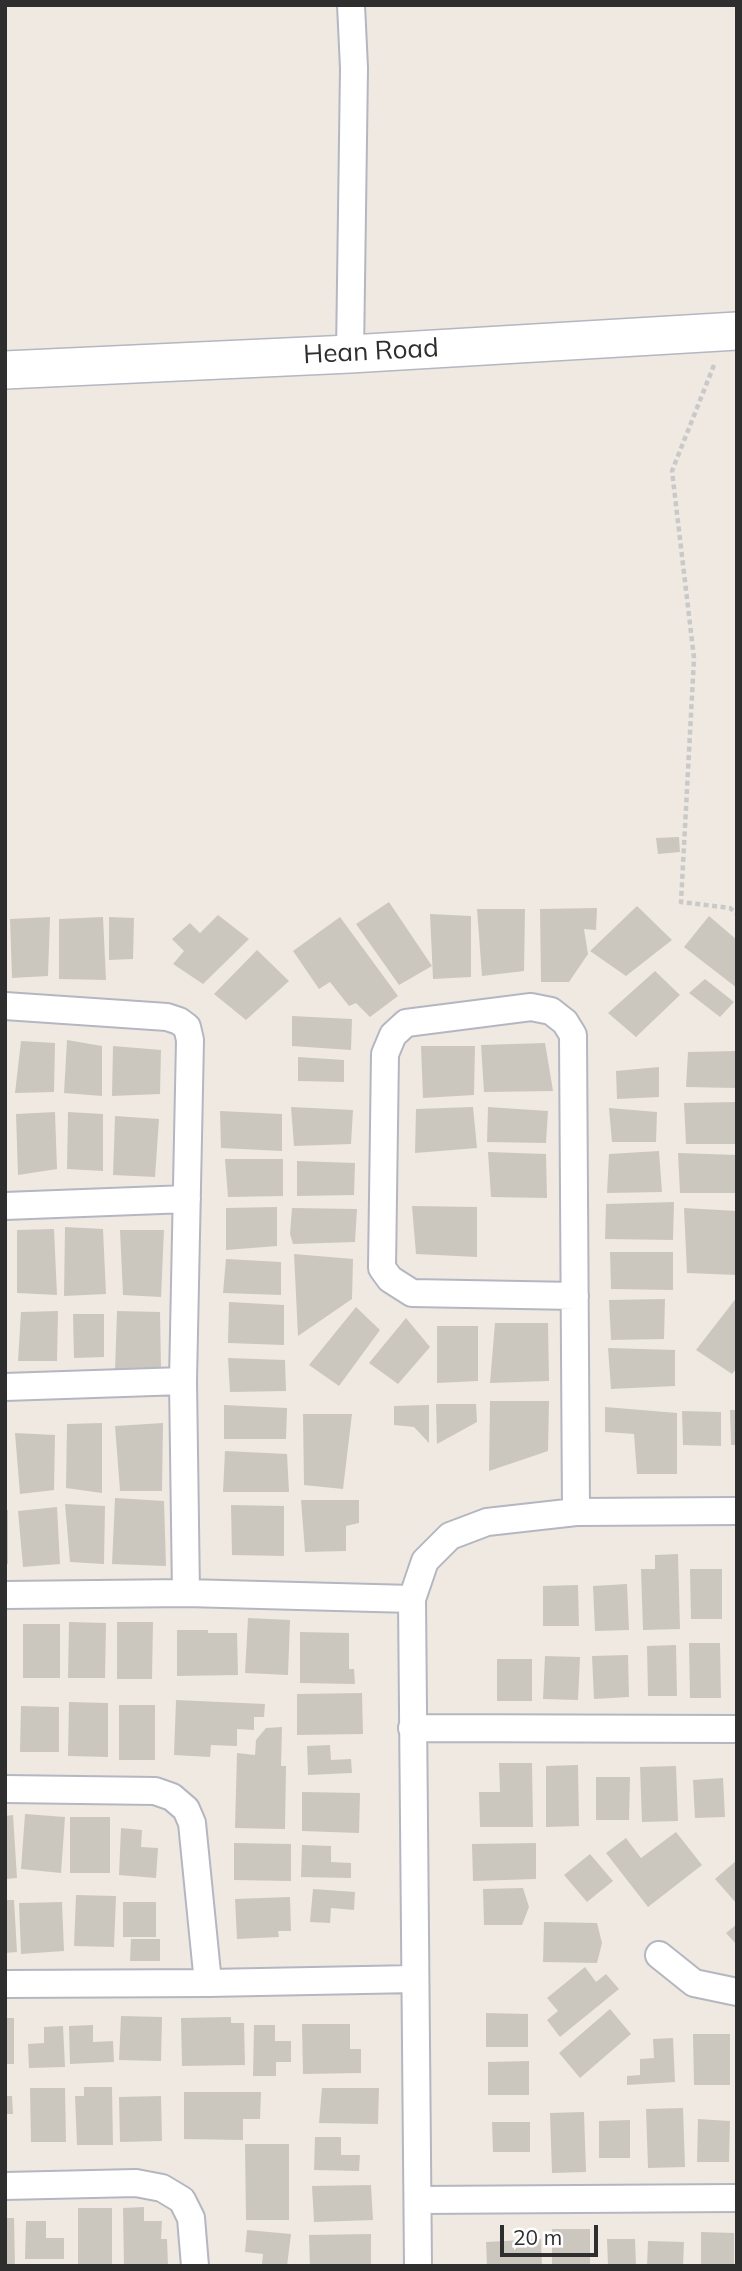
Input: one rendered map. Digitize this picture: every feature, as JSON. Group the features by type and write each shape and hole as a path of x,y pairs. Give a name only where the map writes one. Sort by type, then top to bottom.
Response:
{"street":[{"path":"350,354 354,68 351,5"},
{"name":"Hean Road","path":"5,370 350,354 732,331"},
{"path":"5,1006 167,1017 187,1027 190,1040 183,1381 186,1593"},
{"path":"575,1296 412,1293 390,1279 382,1268 385,1054 393,1035 405,1023 531,1007 551,1011 565,1022 573,1035 575,1296 576,1512"},
{"path":"5,1206 187,1199"},
{"path":"5,1387 183,1381"},
{"path":"418,2266 412,1599 425,1561 450,1536 487,1522 576,1512 737,1511"},
{"path":"5,1595 186,1593 412,1599"},
{"path":"412,1728 737,1728"},
{"path":"5,1789 155,1791 172,1797 186,1809 192,1823 208,1983"},
{"path":"659,1955 694,1983 737,1992"},
{"path":"5,1984 415,1979"},
{"path":"5,2186 135,2183 162,2188 182,2200 191,2218 195,2266"},
{"path":"418,2200 737,2198"}],"path":[{"path":"732,331 672,471 694,658 681,902 730,908 737,914"}],"building":[{"path":"679,837 680,852 658,854 656,838"},
{"path":"389,902 432,966 399,985 356,924"},
{"path":"637,906 672,940 626,976 590,951"},
{"path":"597,908 596,930 584,929 588,954 569,982 541,982 540,909"},
{"path":"477,909 525,909 524,971 482,976"},
{"path":"430,914 471,916 471,977 433,979"},
{"path":"218,915 249,939 203,984 173,964 184,951 172,939 190,923 200,933"},
{"path":"709,916 737,940 737,988 684,947"},
{"path":"50,917 48,976 12,978 10,919"},
{"path":"103,917 106,980 59,979 59,919"},
{"path":"109,917 134,918 133,959 109,960"},
{"path":"340,917 398,996 370,1017 356,1003 349,1006 330,982 319,989 293,951"},
{"path":"257,950 289,981 246,1020 214,994"},
{"path":"655,971 680,995 636,1037 608,1013"},
{"path":"705,979 734,1002 720,1017 689,993"},
{"path":"292,1016 352,1019 351,1050 292,1046"},
{"path":"67,1040 102,1046 102,1096 64,1093"},
{"path":"21,1041 55,1043 54,1092 15,1093"},
{"path":"545,1043 553,1091 484,1092 481,1045"},
{"path":"113,1046 161,1050 160,1094 112,1096"},
{"path":"421,1046 475,1046 474,1095 423,1098"},
{"path":"737,1051 737,1088 686,1087 688,1052"},
{"path":"298,1057 344,1060 344,1082 298,1081"},
{"path":"659,1067 659,1097 617,1099 616,1071"},
{"path":"737,1102 737,1144 686,1144 684,1103"},
{"path":"291,1107 353,1110 351,1144 294,1146"},
{"path":"473,1107 477,1148 415,1153 416,1109"},
{"path":"488,1107 548,1111 546,1143 487,1142"},
{"path":"609,1108 657,1112 656,1142 612,1142"},
{"path":"220,1111 282,1114 282,1151 221,1148"},
{"path":"55,1112 57,1169 18,1175 16,1114"},
{"path":"68,1112 103,1114 103,1171 67,1169"},
{"path":"115,1116 159,1119 155,1177 113,1175"},
{"path":"659,1151 662,1192 607,1193 609,1154"},
{"path":"488,1152 546,1154 547,1198 491,1197"},
{"path":"678,1153 737,1155 737,1193 680,1193"},
{"path":"225,1159 283,1159 283,1196 228,1197"},
{"path":"297,1161 355,1163 354,1195 297,1196"},
{"path":"674,1202 673,1240 605,1239 606,1204"},
{"path":"412,1206 477,1207 477,1257 416,1254"},
{"path":"277,1207 277,1246 226,1250 226,1208"},
{"path":"292,1208 357,1209 355,1242 293,1244 290,1234"},
{"path":"684,1208 737,1211 737,1275 687,1273"},
{"path":"65,1227 103,1229 106,1294 64,1296"},
{"path":"54,1229 57,1295 17,1293 17,1230"},
{"path":"120,1230 164,1230 161,1297 123,1295"},
{"path":"610,1252 673,1252 673,1290 611,1289"},
{"path":"294,1254 353,1259 352,1299 298,1336"},
{"path":"226,1259 281,1262 281,1295 223,1293"},
{"path":"737,1297 737,1368 732,1374 696,1350"},
{"path":"665,1299 664,1339 611,1340 609,1300"},
{"path":"229,1302 284,1305 284,1345 228,1343"},
{"path":"356,1307 380,1330 339,1386 309,1365"},
{"path":"58,1311 57,1361 18,1361 21,1312"},
{"path":"117,1311 160,1312 161,1367 115,1371"},
{"path":"73,1314 104,1314 104,1357 74,1358"},
{"path":"406,1318 430,1347 398,1384 369,1363"},
{"path":"495,1323 548,1323 549,1381 490,1383"},
{"path":"437,1326 478,1326 478,1381 437,1383"},
{"path":"608,1348 675,1350 675,1386 611,1389"},
{"path":"228,1358 285,1360 286,1391 230,1392"},
{"path":"490,1401 549,1401 548,1451 489,1471"},
{"path":"436,1404 476,1404 477,1422 437,1444"},
{"path":"224,1405 287,1408 286,1439 224,1439"},
{"path":"429,1405 429,1443 414,1427 394,1425 394,1406"},
{"path":"605,1407 677,1413 677,1474 637,1474 634,1434 605,1432"},
{"path":"730,1410 737,1410 737,1445 731,1445"},
{"path":"682,1411 721,1412 721,1446 683,1445"},
{"path":"303,1414 352,1414 343,1489 304,1485"},
{"path":"102,1423 102,1493 66,1488 67,1424"},
{"path":"163,1423 162,1491 120,1491 115,1426"},
{"path":"15,1433 55,1435 54,1490 20,1494"},
{"path":"225,1451 287,1454 289,1492 223,1492"},
{"path":"115,1498 164,1501 166,1566 112,1564"},
{"path":"301,1500 359,1500 359,1523 346,1526 346,1551 305,1552"},
{"path":"65,1504 105,1506 104,1564 70,1562"},
{"path":"231,1505 284,1506 284,1556 232,1555"},
{"path":"57,1507 60,1564 23,1567 18,1511"},
{"path":"5,1510 8,1510 8,1564 5,1564"},
{"path":"678,1554 680,1629 643,1630 641,1569 655,1569 655,1555"},
{"path":"690,1569 722,1569 722,1619 691,1619"},
{"path":"627,1584 629,1630 595,1631 593,1586"},
{"path":"578,1585 579,1626 543,1626 543,1586"},
{"path":"248,1618 290,1620 288,1675 245,1673"},
{"path":"69,1622 106,1623 105,1678 68,1678"},
{"path":"117,1622 153,1622 152,1679 117,1679"},
{"path":"23,1624 60,1624 60,1678 23,1678"},
{"path":"177,1630 237,1633 238,1675 177,1676"},
{"path":"300,1632 349,1633 349,1669 354,1669 355,1684 300,1683"},
{"path":"689,1643 720,1643 721,1698 690,1698"},
{"path":"676,1645 677,1696 648,1696 647,1646"},
{"path":"628,1655 629,1697 594,1699 592,1656"},
{"path":"545,1656 580,1657 578,1700 543,1699"},
{"path":"497,1659 532,1659 532,1701 497,1701"},
{"path":"362,1693 363,1734 297,1735 297,1694"},
{"path":"176,1700 265,1704 264,1717 254,1717 254,1730 237,1729 237,1746 211,1745 210,1757 174,1755"},
{"path":"69,1702 108,1703 108,1757 68,1756"},
{"path":"119,1705 155,1705 155,1760 119,1760"},
{"path":"21,1706 59,1707 59,1752 20,1752"},
{"path":"282,1727 281,1766 286,1766 285,1829 235,1828 237,1753 255,1755 256,1740 266,1728"},
{"path":"330,1745 331,1760 351,1759 352,1773 308,1775 307,1746"},
{"path":"499,1763 532,1763 533,1827 480,1827 479,1792 500,1792"},
{"path":"578,1765 579,1826 546,1827 546,1766"},
{"path":"676,1766 678,1821 642,1822 640,1767"},
{"path":"596,1777 630,1777 629,1820 596,1820"},
{"path":"723,1778 725,1817 695,1818 693,1780"},
{"path":"302,1792 360,1793 359,1833 302,1831"},
{"path":"25,1814 65,1817 61,1873 21,1869"},
{"path":"13,1815 17,1878 5,1879 5,1816"},
{"path":"70,1817 110,1817 110,1873 70,1873"},
{"path":"121,1828 142,1830 141,1847 158,1848 156,1878 119,1875"},
{"path":"676,1832 702,1865 648,1907 606,1853 626,1838 641,1858"},
{"path":"234,1843 291,1844 291,1881 234,1880"},
{"path":"536,1843 536,1879 473,1881 472,1844"},
{"path":"302,1845 331,1846 331,1862 351,1863 351,1878 301,1877"},
{"path":"590,1854 613,1881 587,1902 564,1875"},
{"path":"737,1860 737,1904 715,1879"},
{"path":"523,1888 529,1907 522,1925 484,1925 483,1889"},
{"path":"313,1889 355,1892 354,1910 331,1908 330,1923 310,1922"},
{"path":"76,1895 116,1896 114,1947 74,1946"},
{"path":"290,1897 291,1931 278,1931 279,1937 237,1939 235,1899"},
{"path":"5,1900 14,1900 17,1952 5,1953"},
{"path":"62,1902 64,1951 21,1954 19,1903"},
{"path":"123,1902 156,1902 156,1937 123,1937"},
{"path":"544,1922 597,1923 602,1943 597,1963 543,1962"},
{"path":"737,1924 737,1945 726,1933"},
{"path":"131,1939 160,1939 160,1961 130,1961"},
{"path":"585,1967 596,1982 606,1974 619,1989 560,2037 547,2020 558,2011 547,1998"},
{"path":"610,2009 631,2034 580,2078 559,2053"},
{"path":"486,2013 528,2014 528,2047 486,2047"},
{"path":"121,2016 162,2017 161,2061 119,2060"},
{"path":"231,2017 231,2023 244,2023 245,2065 182,2066 181,2018"},
{"path":"5,2018 14,2018 14,2064 5,2064"},
{"path":"302,2024 350,2024 350,2049 361,2049 361,2073 303,2074"},
{"path":"93,2025 93,2042 113,2041 114,2062 70,2064 69,2026"},
{"path":"254,2025 275,2025 275,2041 291,2041 291,2062 276,2062 276,2076 253,2076"},
{"path":"63,2026 65,2067 29,2068 28,2044 44,2043 44,2027"},
{"path":"693,2034 730,2034 730,2085 694,2085"},
{"path":"673,2038 675,2082 627,2085 627,2076 640,2075 640,2059 654,2058 653,2039"},
{"path":"529,2061 529,2095 488,2095 488,2062"},
{"path":"84,2087 112,2087 113,2145 77,2145 75,2096 84,2096"},
{"path":"30,2088 65,2088 66,2142 31,2142"},
{"path":"322,2088 379,2088 378,2124 319,2123"},
{"path":"184,2092 261,2092 260,2119 243,2119 243,2140 184,2139"},
{"path":"5,2096 12,2096 13,2114 5,2114"},
{"path":"161,2096 162,2141 120,2142 119,2097"},
{"path":"683,2108 685,2167 648,2168 646,2109"},
{"path":"584,2112 586,2172 552,2173 550,2113"},
{"path":"698,2119 730,2121 729,2162 697,2162"},
{"path":"630,2120 630,2158 599,2158 599,2121"},
{"path":"492,2122 530,2122 530,2152 493,2152"},
{"path":"315,2137 341,2137 341,2155 360,2155 359,2171 314,2170"},
{"path":"245,2144 289,2144 289,2220 246,2220"},
{"path":"371,2185 373,2220 314,2222 312,2186"},
{"path":"144,2207 144,2221 162,2221 161,2239 167,2239 168,2266 124,2266 123,2208"},
{"path":"78,2208 112,2208 112,2266 78,2266"},
{"path":"5,2218 14,2218 15,2266 5,2266"},
{"path":"26,2221 46,2221 46,2238 64,2238 64,2259 25,2259"},
{"path":"552,2229 590,2229 590,2266 552,2266"},
{"path":"247,2230 291,2234 287,2266 262,2264 263,2254 245,2252"},
{"path":"701,2232 734,2233 734,2266 701,2266"},
{"path":"371,2234 371,2266 310,2266 309,2235"},
{"path":"541,2239 542,2266 487,2266 486,2242"},
{"path":"607,2239 635,2239 636,2266 608,2266"},
{"path":"648,2241 684,2242 683,2266 647,2266"}]}
